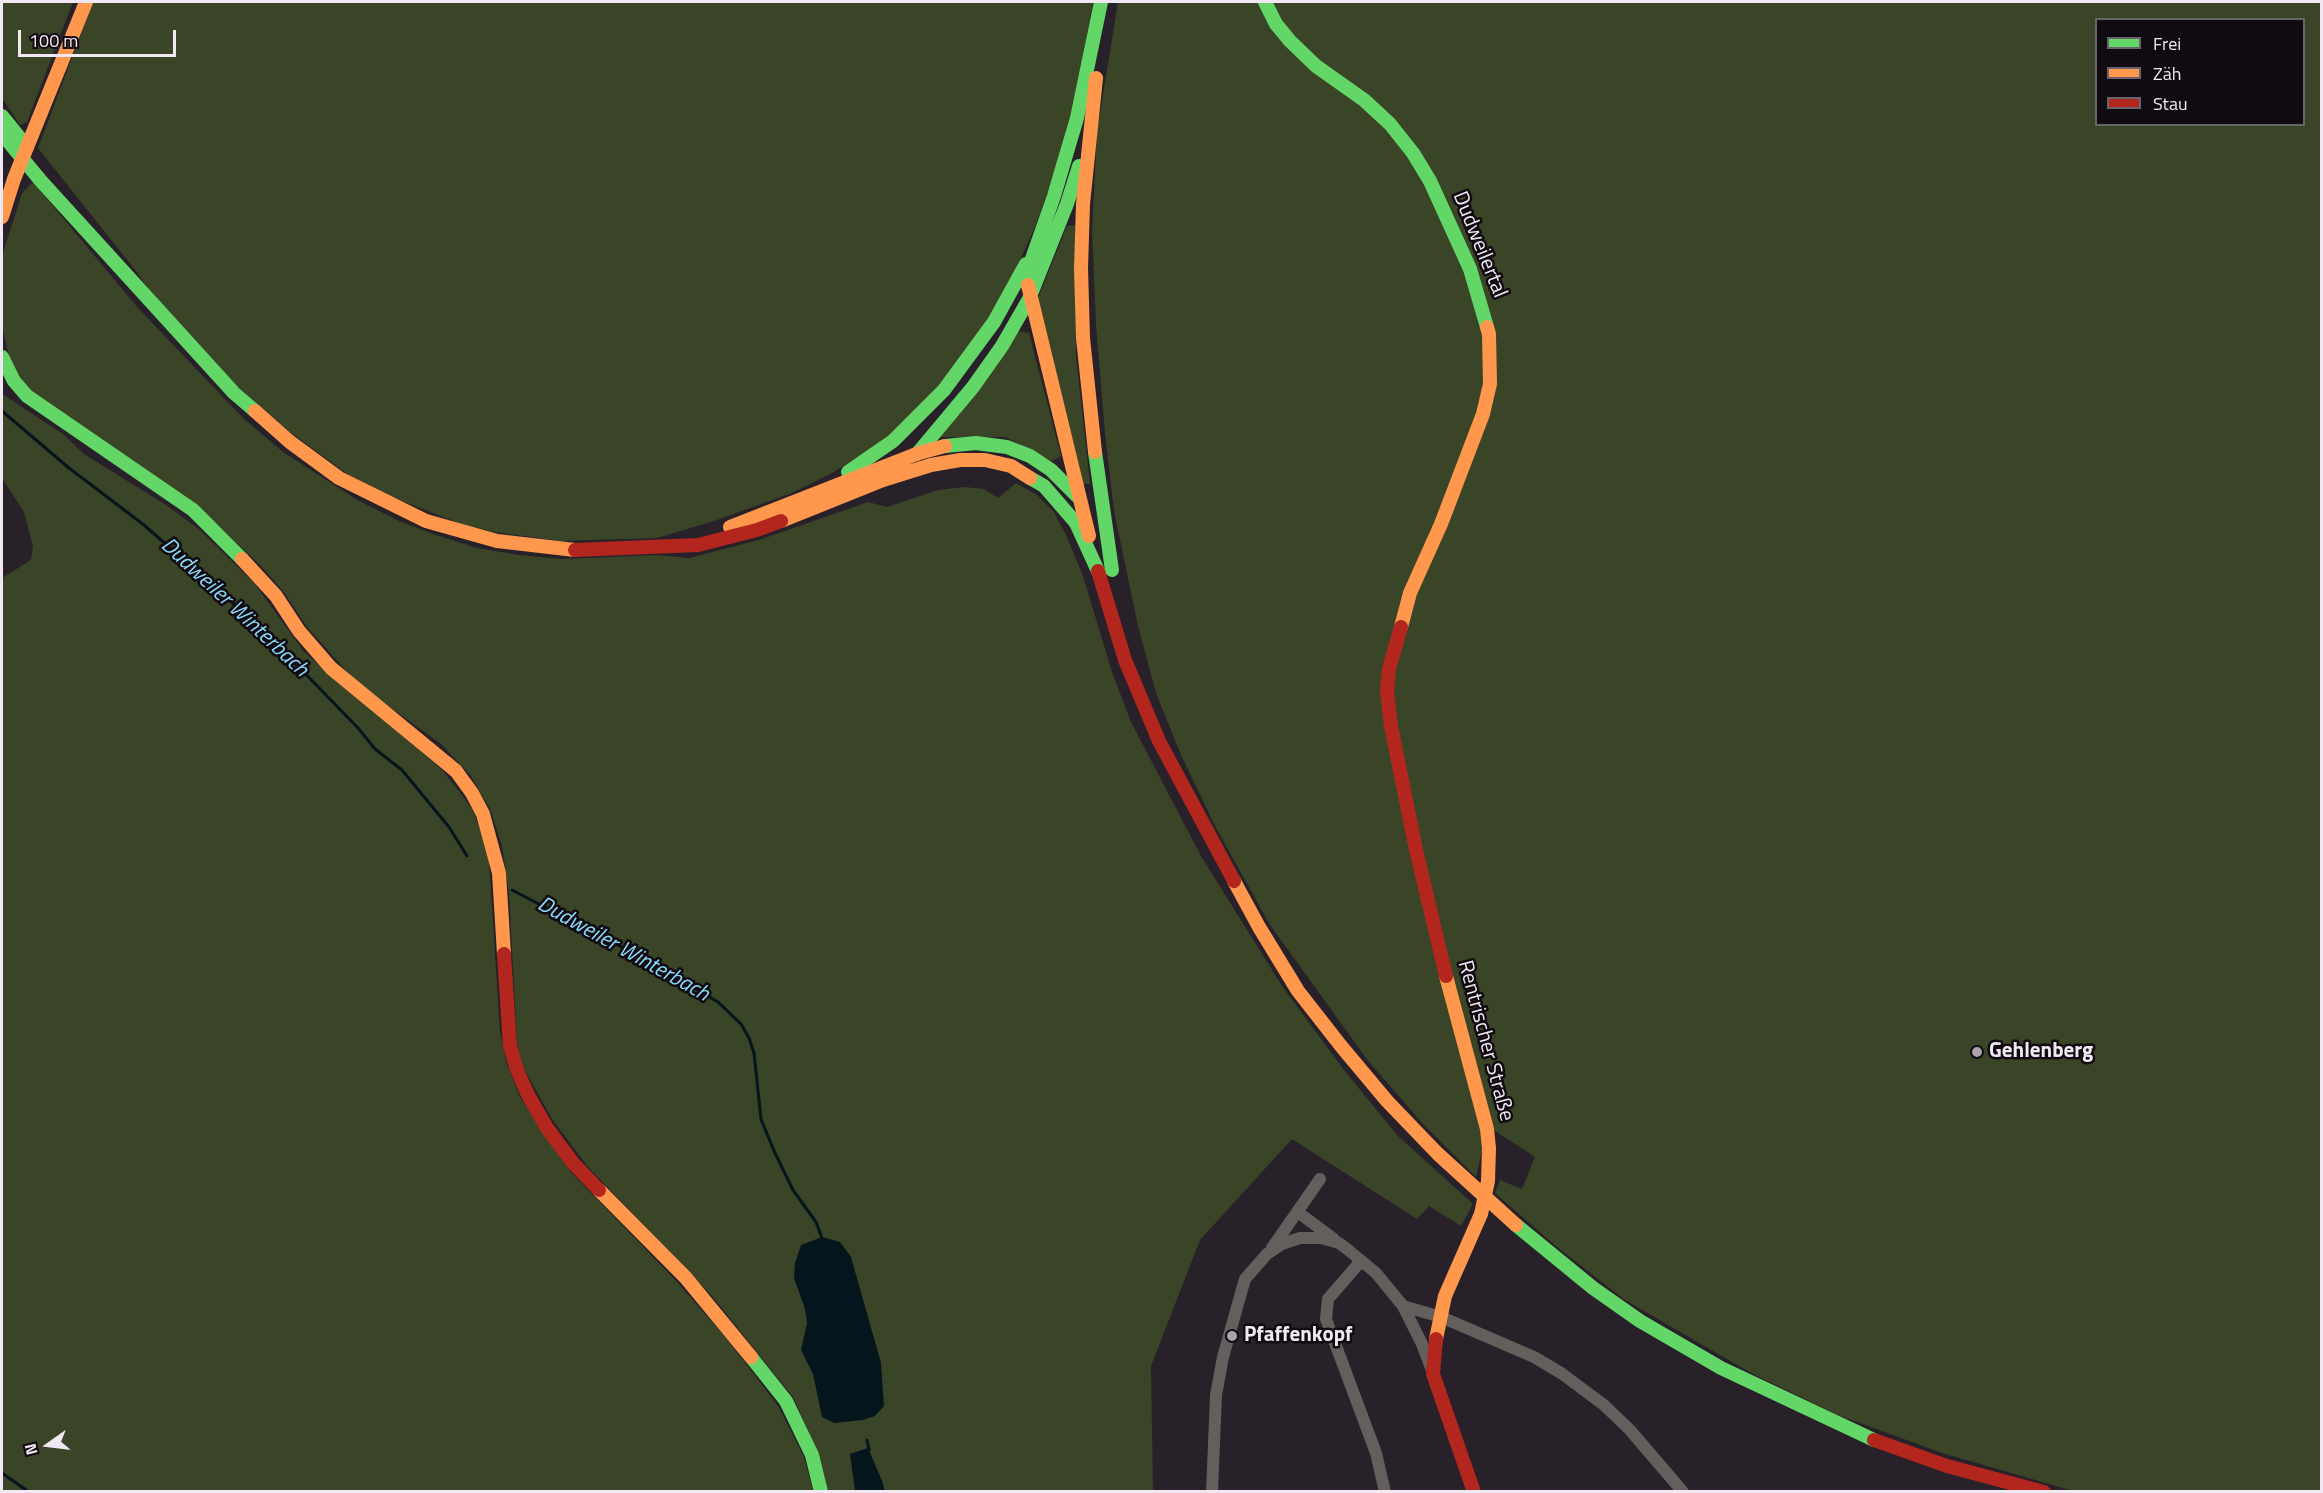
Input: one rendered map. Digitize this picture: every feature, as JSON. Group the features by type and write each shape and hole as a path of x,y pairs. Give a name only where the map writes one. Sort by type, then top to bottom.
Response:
{"main road":[{"path":"2,217 18,168 86,2"},
{"path":"1080,501 1029,299 1027,282 1028,270 1054,196 1077,118 1101,2"},
{"path":"1105,571 1083,338 1081,268 1083,204 1089,134 1107,2"},
{"name":"Dudweilertal","path":"1265,2 1276,24 1290,41 1316,66 1364,100 1390,124 1413,153 1430,181 1455,233 1481,303 1489,334 1490,384 1483,414 1441,524 1410,593"},
{"path":"5,129 153,305 234,393 314,461 339,478 426,521 496,541 565,550 698,545 757,530 883,480 931,465 960,460 985,460 1011,466 1044,486 1076,523 1105,571 1174,769 1259,927 1298,991 1387,1101 1438,1154 1538,1245 1593,1288 1640,1321 1721,1368 1872,1439 1947,1466 2044,1491"},
{"path":"883,480 918,453 973,387 1002,346 1029,299 1068,204 1089,134"},
{"path":"820,490 893,441 944,390 994,322 1021,275 1039,237"},
{"path":"2,357 14,381 27,396 193,510 226,541 276,596 299,631 331,668 456,771 472,793 483,814 492,840 499,873 510,1046 528,1095 547,1128 573,1163 686,1278 734,1333 786,1401 812,1455 821,1491"},
{"path":"658,546 747,521 820,490 918,453 947,445 976,443 1007,447 1030,456 1068,485 1080,501 1100,537 1105,571"},
{"name":"Rentrischer Straße","path":"1410,593 1389,669 1388,708 1416,850 1460,1034 1487,1129 1489,1148 1488,1180 1481,1214 1445,1296 1435,1342 1433,1374 1474,1491"}],"street":[{"path":"1212,1491 1216,1395 1223,1357 1245,1279 1268,1254 1299,1213 1320,1179"},
{"path":"1299,1213 1376,1272 1403,1306 1422,1344 1433,1374"},
{"path":"1268,1254 1282,1244 1300,1238 1320,1238 1340,1244"},
{"path":"1361,1261 1328,1299 1326,1319 1376,1453 1385,1491"},
{"path":"1403,1306 1441,1317 1534,1357 1561,1373 1604,1405 1630,1430 1683,1491"}],"green space":[{"path":"2,2 73,2 27,122 20,125 2,98"},
{"path":"93,2 1093,2 1076,95 1055,171 1035,227 1003,298 948,378 881,443 832,473 792,493 714,521 657,538 561,541 494,532 464,525 389,496 349,475 290,432 234,383 155,299 136,271 38,148"},
{"path":"1118,2 2321,2 2321,1491 2073,1491 1942,1453 1838,1415 1751,1373 1625,1300 1558,1248 1495,1193 1500,1180 1522,1189 1535,1157 1481,1122 1482,1151 1476,1177 1423,1124 1369,1062 1270,925 1216,828 1181,755 1156,693 1138,626 1114,511 1096,325 1092,231 1097,132"},
{"path":"33,182 138,308 244,419 283,452 359,501 399,521 477,548 562,559 655,555 690,558 762,539 868,502 887,507 938,490 964,487 984,489 998,498 1016,483 1037,495 1054,512 1067,537 1083,576 1112,672 1131,722 1201,856 1282,986 1344,1070 1397,1135 1473,1204 1461,1226 1429,1206 1417,1219 1292,1139 1200,1240 1151,1366 1153,1491 828,1491 818,1452 793,1397 712,1296 588,1167 552,1119 522,1065 517,1043 509,893 502,846 491,811 471,776 441,744 358,684 307,627 283,591 260,565 217,524 27,388 9,356 4,335 2,256 22,193"},
{"path":"1075,225 1076,356 1090,484 1083,484 1038,298 1067,226"},
{"path":"1017,331 1029,333 1061,456 1051,461 1006,437 937,437"},
{"path":"2,394 63,434 84,454 166,505 200,530 255,584 304,652 443,771 462,795 473,811 489,862 500,1032 507,1064 520,1097 570,1171 677,1282 727,1339 778,1406 804,1457 813,1491 2,1491 2,578 31,560 33,546 24,512 2,478"}],"shaded area":[{"path":"822,1237 840,1242 851,1257 881,1363 884,1406 875,1416 863,1420 834,1423 822,1417 813,1374 801,1350 807,1323 805,1309 794,1278 795,1263 801,1245"},
{"path":"868,1448 885,1491 855,1491 850,1454"}],"waterway":[{"name":"Dudweiler Winterbach","path":"2,411 69,468 144,525 260,627 358,728 375,749 402,770 449,827 467,856"},
{"name":"Dudweiler Winterbach","path":"512,890 654,964 718,1002 741,1024 754,1053 761,1119 793,1190 816,1222 823,1241"},
{"name":"Dudweiler Winterbach","path":"867,1440 869,1450"},
{"path":"2,1473 29,1492"}],"traffic: fast":[{"path":"1028,285 1028,270 1054,196 1077,118 1101,2"},
{"path":"1265,2 1276,24 1290,41 1316,66 1364,100 1390,124 1413,153 1430,181 1470,269 1487,327"},
{"path":"2,116 27,147"},
{"path":"2,134 41,181 234,393 255,411"},
{"path":"917,454 973,387 1002,346 1029,299 1067,204 1079,166"},
{"path":"848,472 893,441 944,390 994,322 1026,264"},
{"path":"2,357 14,381 27,396 193,510 242,559"},
{"path":"945,446 976,443 1007,447 1030,456 1051,470 1077,496"},
{"path":"1095,452 1112,570"},
{"path":"1030,478 1044,486 1076,523 1098,571"},
{"path":"1516,1225 1593,1288 1640,1321 1721,1368 1874,1440"},
{"path":"751,1357 786,1401 812,1455 821,1492"}],"traffic: slow":[{"path":"2,217 14,179 86,2"},
{"path":"1095,452 1083,338 1081,268 1083,204 1096,78"},
{"path":"1028,285 1089,536"},
{"path":"1401,627 1410,593 1441,524 1483,414 1490,384 1487,327"},
{"path":"255,411 290,442 339,478 426,521 497,541 575,550"},
{"path":"730,527 919,453 945,446"},
{"path":"781,521 883,480 931,465 960,460 985,460 1011,466 1030,478"},
{"path":"242,559 276,596 299,631 331,668 456,771 472,793 483,814 499,873 504,954"},
{"path":"1234,881 1298,991 1341,1046 1387,1101 1438,1154 1516,1225"},
{"path":"1436,1339 1445,1296 1481,1214 1488,1181 1489,1148 1487,1129 1446,976"},
{"path":"599,1190 686,1278 751,1357"}],"traffic: jam":[{"path":"575,550 698,545 757,530 781,521"},
{"path":"1098,571 1125,660 1159,741 1234,881"},
{"path":"1401,627 1389,669 1387,692 1391,726 1416,850 1446,976"},
{"path":"504,954 510,1046 517,1070 547,1128 573,1163 599,1190"},
{"path":"1436,1339 1433,1374 1474,1492"},
{"path":"1874,1440 1947,1466 2044,1492"}],"place":[{"name":"Gehlenberg","path":"1977,1052"},
{"name":"Pfaffenkopf","path":"1232,1336"}]}
